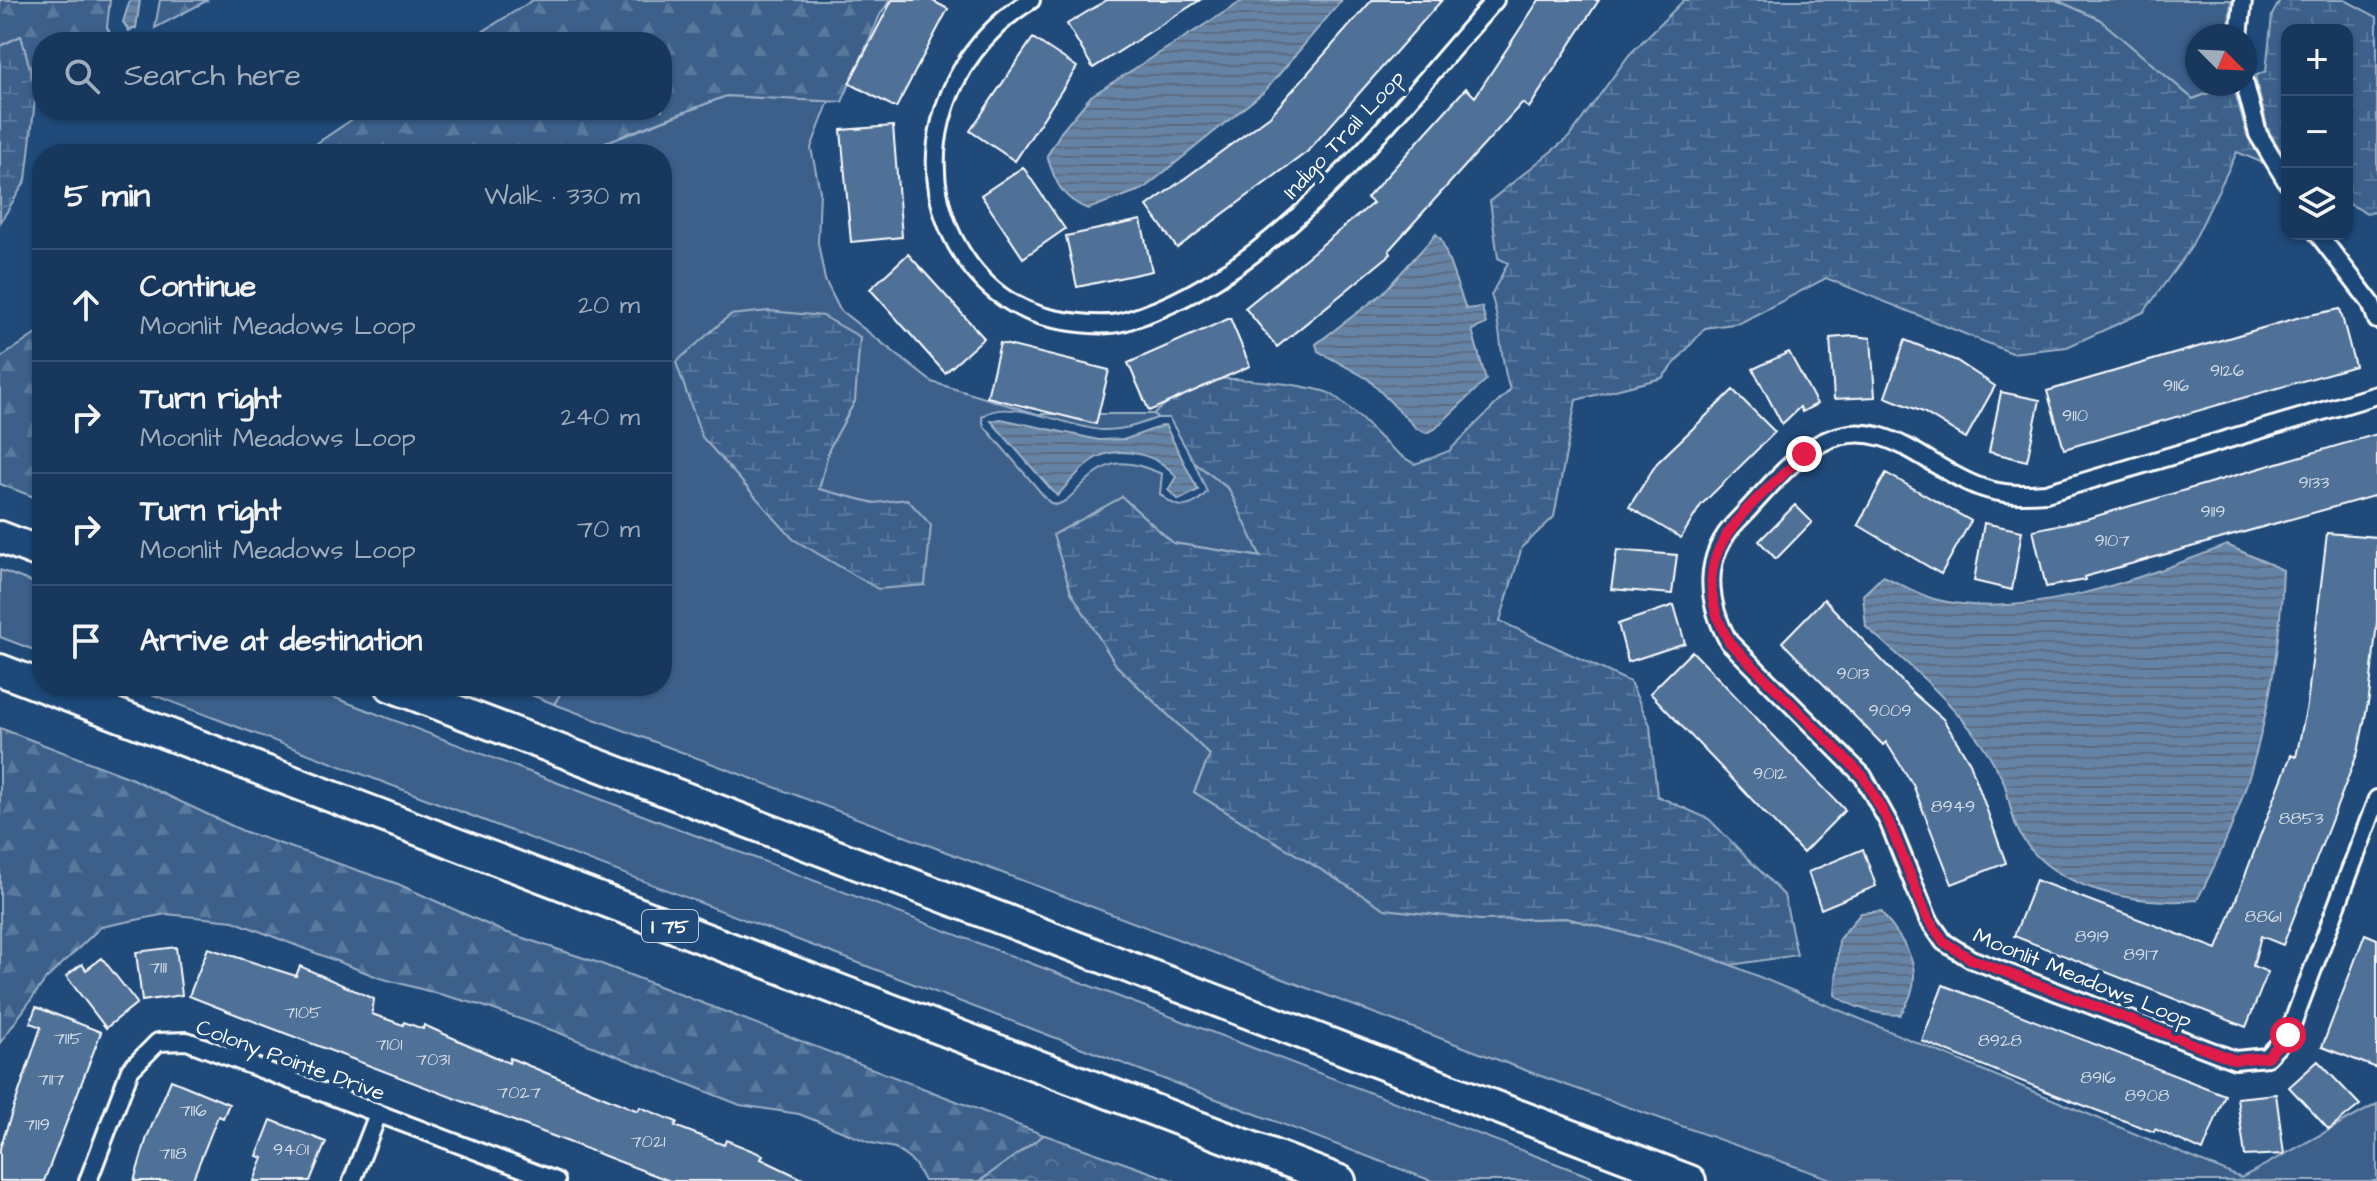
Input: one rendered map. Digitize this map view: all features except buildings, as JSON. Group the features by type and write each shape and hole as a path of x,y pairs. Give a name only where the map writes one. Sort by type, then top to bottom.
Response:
{"highway":[{"path":"0,537 32,549"},
{"name":"I 75","path":"0,670 32,682"},
{"name":"I 75","path":"68,696 1340,1181"},
{"path":"417,696 1690,1181"}],"street":[{"name":"Indigo Trail Loop","path":"1031,0 980,41 959,73 939,126 933,162 942,212 955,245 975,272 1004,299 1036,315 1062,320 1122,323 1162,308 1223,273 1279,232 1322,194 1495,0"},
{"path":"2240,24 2243,0"},
{"path":"2248,96 2258,134 2281,172"},
{"path":"2323,240 2371,303 2377,320"},
{"name":"Moonlit Meadows Loop","path":"2377,395 2046,493 2015,496 1978,487 1900,442 1871,434 1847,434 1824,442 1804,454 1724,534 1711,565 1710,590 1715,617 1729,642 1863,776 1889,823 1928,919 1944,942 1971,959 2235,1060 2267,1057 2288,1035 2377,799"},
{"name":"Colony Pointe Drive","path":"88,1181 130,1070 158,1042 187,1041 556,1181"},
{"path":"352,1181 378,1114"}],"green space":[{"path":"0,0 110,0 107,27 109,32 32,32 32,76 21,36 0,46"},
{"path":"160,0 208,0 155,28"},
{"path":"533,0 890,0 880,15 842,102 726,96 672,117 672,32 482,32"},
{"path":"1684,0 2056,0 2099,19 2185,92 2185,96 2193,99 2201,96 2236,96 2247,135 2263,163 2237,152 2190,249 2144,312 2067,347 2012,353 1826,278 1740,323 1705,328 1662,378 1576,400 1554,517 1522,547 1500,621 1630,682 1650,725 1657,796 1709,819 1784,895 1797,955 1731,965 1673,945 1566,918 1480,920 1385,909 1194,792 1210,755 1116,665 1071,592 1053,535 1122,497 1173,543 1261,557 1229,489 1194,462 1169,418 1157,418 1154,413 1181,392 1208,379 1287,384 1331,394 1391,448 1415,464 1449,451 1510,390 1491,295 1508,263 1498,258 1490,201 1569,137 1629,55"},
{"path":"2056,0 2231,0 2229,24 2185,24 2185,92 2099,19"},
{"path":"2280,0 2345,0 2377,17 2377,212 2367,213 2353,206 2353,24 2281,24 2281,151 2268,130 2257,84 2257,75 2266,71 2272,15"},
{"path":"21,36 32,76 33,120 26,180 0,223 0,46"},
{"path":"726,96 829,101 811,148 820,191 818,243 825,280 840,310 932,382 1038,414 1154,414 1157,418 1109,430 1022,411 992,411 982,417 984,426 1049,502 1055,505 1067,500 1097,472 1125,463 1162,474 1160,494 1178,505 1195,503 1207,492 1194,462 1229,489 1262,557 1173,543 1122,497 1116,665 1210,755 1194,792 1307,860 1480,920 1566,918 1673,945 1731,965 2241,1178 2377,1104 2377,1181 1836,1181 1538,1075 554,704 559,696 672,696 672,144 604,144 672,120 672,117","holes":["855,401 829,449 819,490 875,503 745,486"]},
{"path":"351,120 664,120 601,144 316,144"},
{"path":"769,311 823,316 860,337 855,401 829,449 819,489 874,503 907,499 931,525 925,585 878,589 793,539 702,437 676,362 730,315"},
{"path":"32,337 32,496 0,484 0,358"},
{"path":"0,570 32,582 32,649 0,637"},
{"path":"156,696 330,696 1602,1181 1432,1181"},
{"path":"534,696 559,696 554,704"},
{"path":"0,728 128,777 243,831 398,884 502,931 599,963 1044,1135 980,1181 924,1181 914,1163 895,1148 871,1143 799,1114 740,1105 557,1032 480,1005 380,978 233,921 166,914 101,927 46,979 0,1043"},
{"path":"1045,1135 1175,1181 980,1181"}],"shaded area":[{"path":"130,0 140,0 136,28 129,31 123,22"},
{"path":"1244,0 1342,0 1265,91 1143,189 1088,209 1066,195 1047,156 1061,132 1091,96"},
{"path":"1436,234 1441,239 1466,309 1482,307 1486,324 1472,330 1486,380 1435,429 1426,433 1417,429 1368,379 1318,351 1316,344 1382,294"},
{"path":"1001,419 1099,440 1126,439 1165,425 1198,490 1179,500 1168,490 1176,477 1161,463 1138,454 1115,452 1094,459 1057,496 991,421"},
{"path":"2227,545 2283,570 2280,614 2276,656 2260,740 2234,821 2197,900 2149,900 2123,896 2073,881 2051,868 2033,852 2019,832 2003,780 1969,727 1927,682 1866,627 1863,595 1883,576 1934,599 1969,605 2006,605 2044,601 2121,583"},
{"path":"1881,911 1912,960 1913,986 1900,1015 1866,1010 1835,995 1839,939 1861,913"}],"route":[{"path":"1804,454 1724,534 1711,565 1710,590 1715,617 1729,642 1863,776 1889,823 1928,919 1944,942 1971,959 2235,1060 2267,1057 2288,1035"}]}
